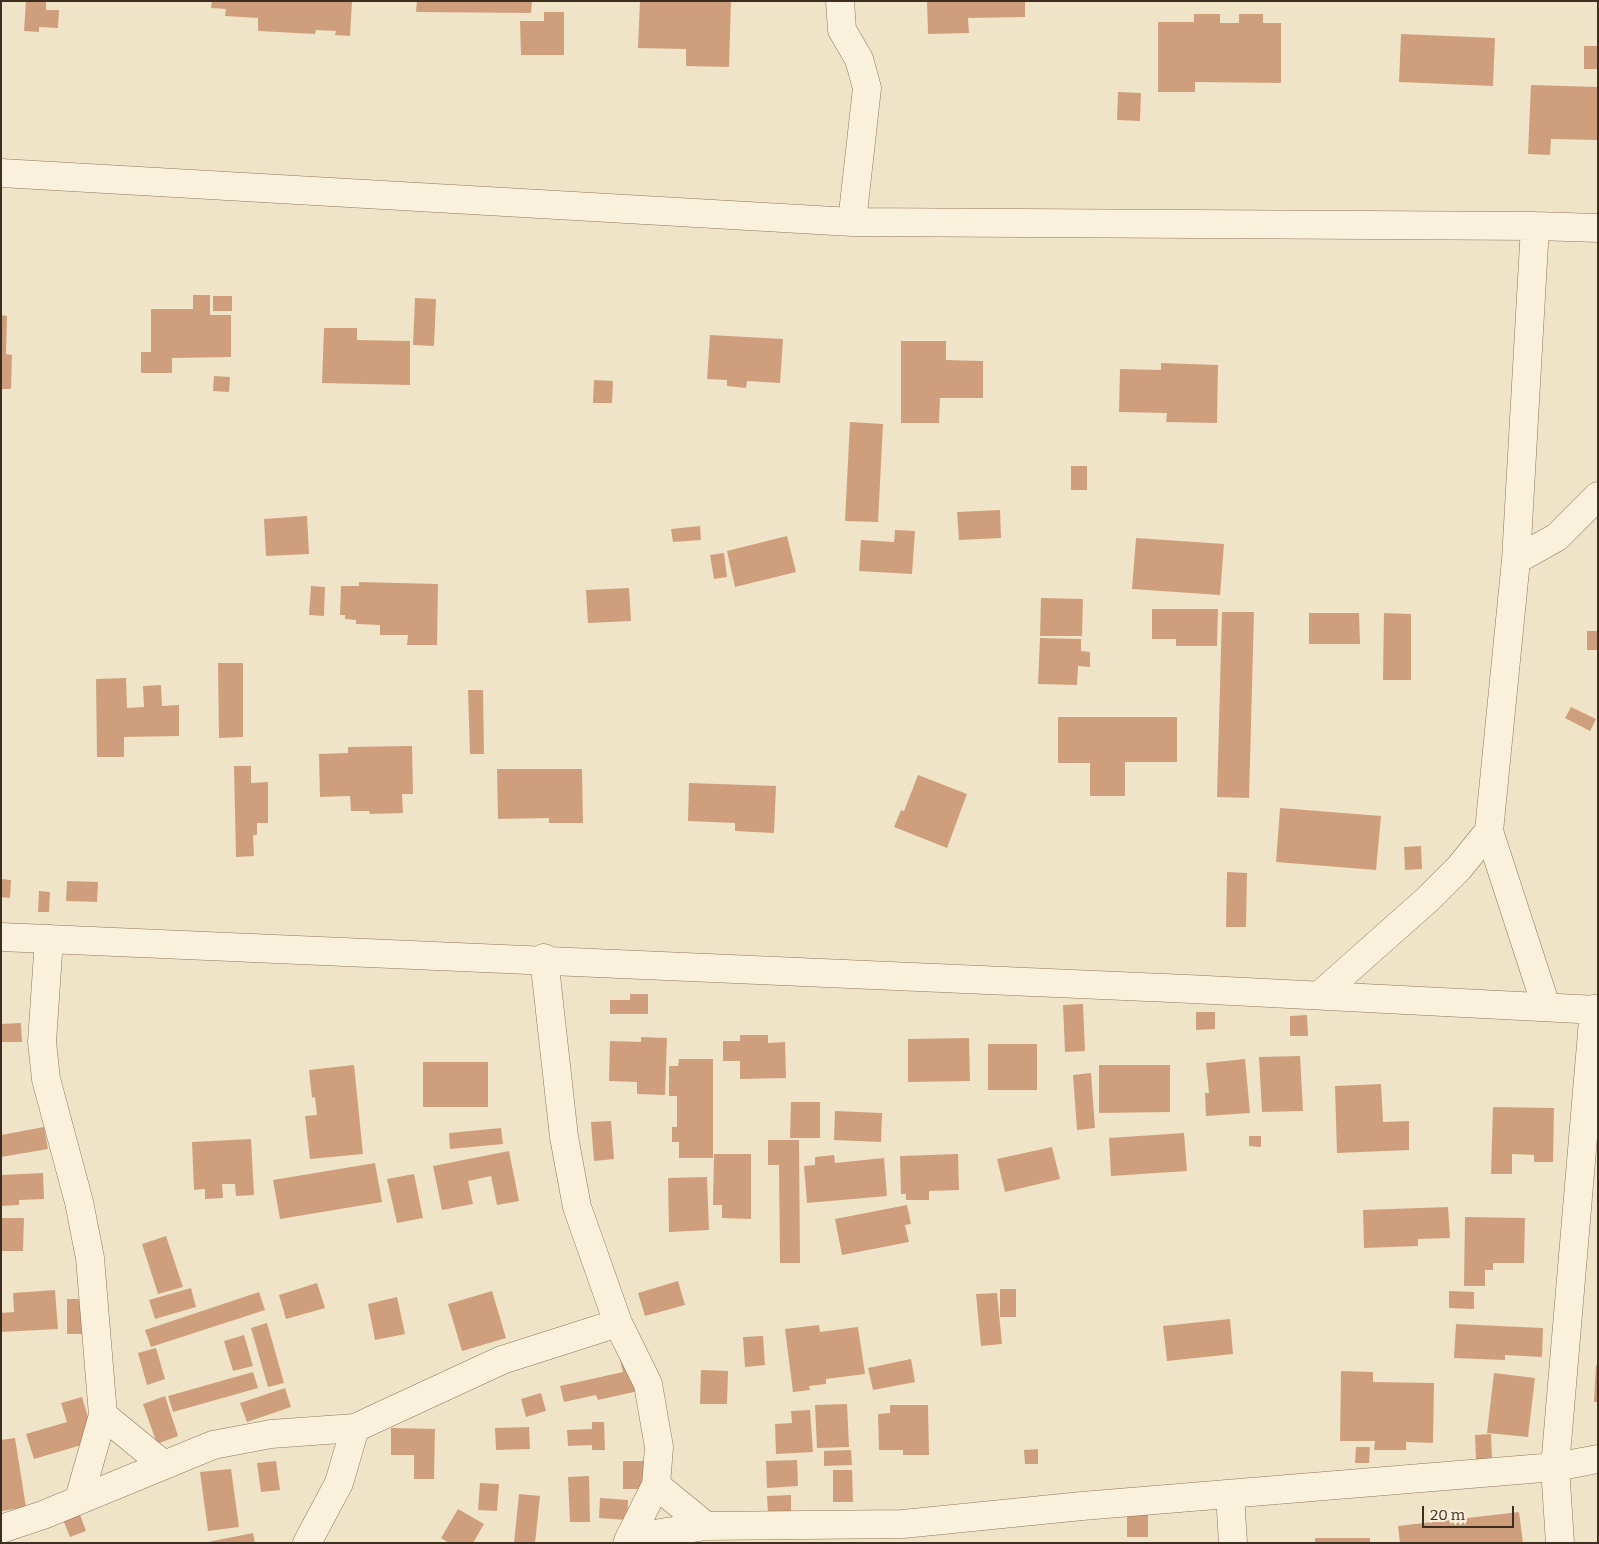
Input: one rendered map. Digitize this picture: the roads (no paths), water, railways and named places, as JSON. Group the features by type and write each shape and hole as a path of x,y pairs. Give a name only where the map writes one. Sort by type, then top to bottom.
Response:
{"street":[{"path":"840,1 842,30 859,59 867,88 852,222"},
{"path":"1,173 852,222 1598,228"},
{"path":"1535,226 1516,560 1489,831 1546,1006"},
{"path":"1516,560 1557,537 1598,496"},
{"path":"1321,994 1428,899 1459,868 1489,831"},
{"path":"1,937 544,958 1321,994 1596,1010 1555,1467 1560,1543"},
{"path":"49,939 42,1042 46,1079 79,1202 90,1258 103,1415 79,1499"},
{"path":"544,958 564,1137 578,1207 618,1323 648,1384 659,1447 656,1485 628,1542"},
{"path":"1,1529 43,1515 213,1445 271,1434 355,1428 502,1360 618,1323"},
{"path":"103,1415 164,1465"},
{"path":"307,1543 339,1483 355,1428"},
{"path":"628,1542 706,1526 903,1533 1082,1506 1555,1467 1598,1458"},
{"path":"656,1485 706,1526"},
{"path":"1230,1495 1233,1543"}]}
